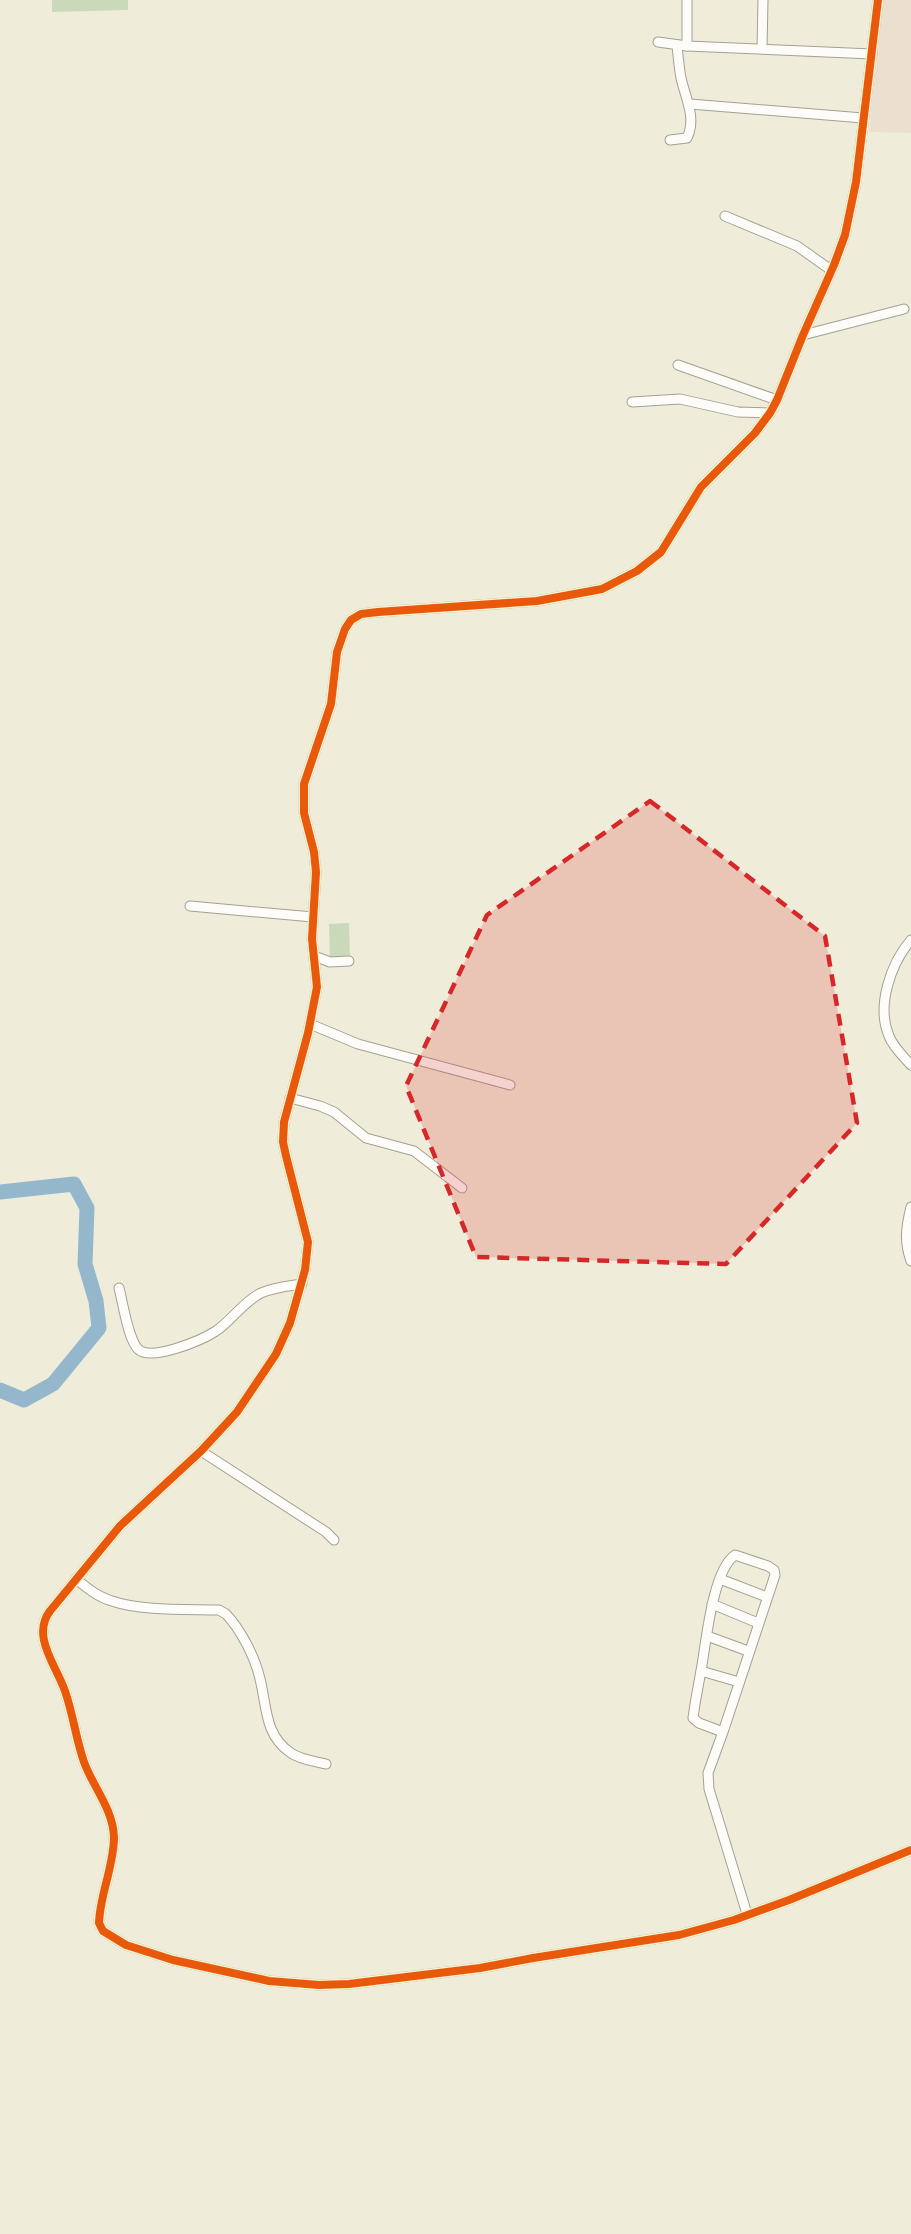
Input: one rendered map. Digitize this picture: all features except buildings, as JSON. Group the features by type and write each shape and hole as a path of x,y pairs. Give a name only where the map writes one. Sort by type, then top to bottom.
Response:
{"street":[{"path":"687,0 687,46"},
{"path":"762,49 763,0"},
{"path":"878,0 852,207 845,235 770,414 755,433 701,487 661,552 637,571 602,589 537,601 361,614 351,620 345,629 340,640 331,704 304,784 304,813 314,852 316,872 313,917 317,987 310,1024 284,1122 283,1142 307,1231 307,1256 302,1284 290,1323 276,1354 237,1412 201,1451 120,1526 44,1620 42,1635 66,1693 84,1762 108,1809 113,1827 113,1846 99,1923 103,1931 126,1946 173,1960 269,1981 329,1985 480,1968 679,1935 789,1900 911,1850"},
{"path":"658,42 687,46 872,54"},
{"path":"670,140 684,139 689,135 690,104 681,78 677,45"},
{"path":"690,104 863,117"},
{"path":"725,216 796,246 831,270"},
{"path":"803,335 904,309"},
{"path":"678,365 777,400"},
{"path":"632,402 680,399 738,412 770,414"},
{"path":"190,906 313,917"},
{"path":"911,940 895,965 886,995 884,1014 889,1037 911,1065"},
{"path":"314,956 330,962 350,961"},
{"path":"310,1024 358,1044 510,1086"},
{"path":"290,1098 334,1112 366,1138 414,1151 462,1188"},
{"path":"911,1208 906,1231 906,1247 911,1261"},
{"path":"119,1288 131,1336 139,1350 148,1354 185,1345 216,1331 243,1306 262,1293 278,1287 302,1284"},
{"path":"201,1451 326,1532 334,1540"},
{"path":"723,1732 699,1723 693,1718 712,1604 720,1579 731,1558 735,1555 768,1566 774,1570 775,1575 723,1732 710,1766 707,1782 747,1914"},
{"path":"720,1579 767,1597"},
{"path":"76,1580 113,1602 132,1606 219,1610 226,1614 240,1634 256,1666 271,1729 283,1746 293,1755 327,1764"},
{"path":"712,1604 758,1623"},
{"path":"707,1636 748,1651"},
{"path":"701,1671 739,1682"}],"highlighted area":[{"path":"650,801 825,936 857,1123 726,1264 476,1257 406,1086 487,915"}],"shaded area":[{"path":"880,0 911,0 911,133 869,132"}],"green space":[{"path":"52,0 128,0 128,10 52,12"},
{"path":"349,923 350,959 330,960 329,924"}],"waterway":[{"path":"0,1192 74,1184 87,1208 85,1264 96,1301 99,1328 53,1384 24,1400 0,1390"}],"cycle path":[{"path":"878,0 856,182 845,235 834,265 770,413 755,433 701,487 661,552 637,571 602,589 537,601 361,614 351,620 345,629 337,652 331,704 304,784 304,813 314,852 316,872 312,939 317,987 308,1033 284,1122 283,1142 308,1242 305,1270 290,1323 276,1354 237,1412 201,1451 120,1526 50,1611 43,1630 47,1651 68,1700 84,1762 113,1827 110,1869 99,1923 103,1931 126,1945 173,1960 269,1981 319,1985 349,1984 480,1968 679,1935 734,1920 911,1850"}]}
